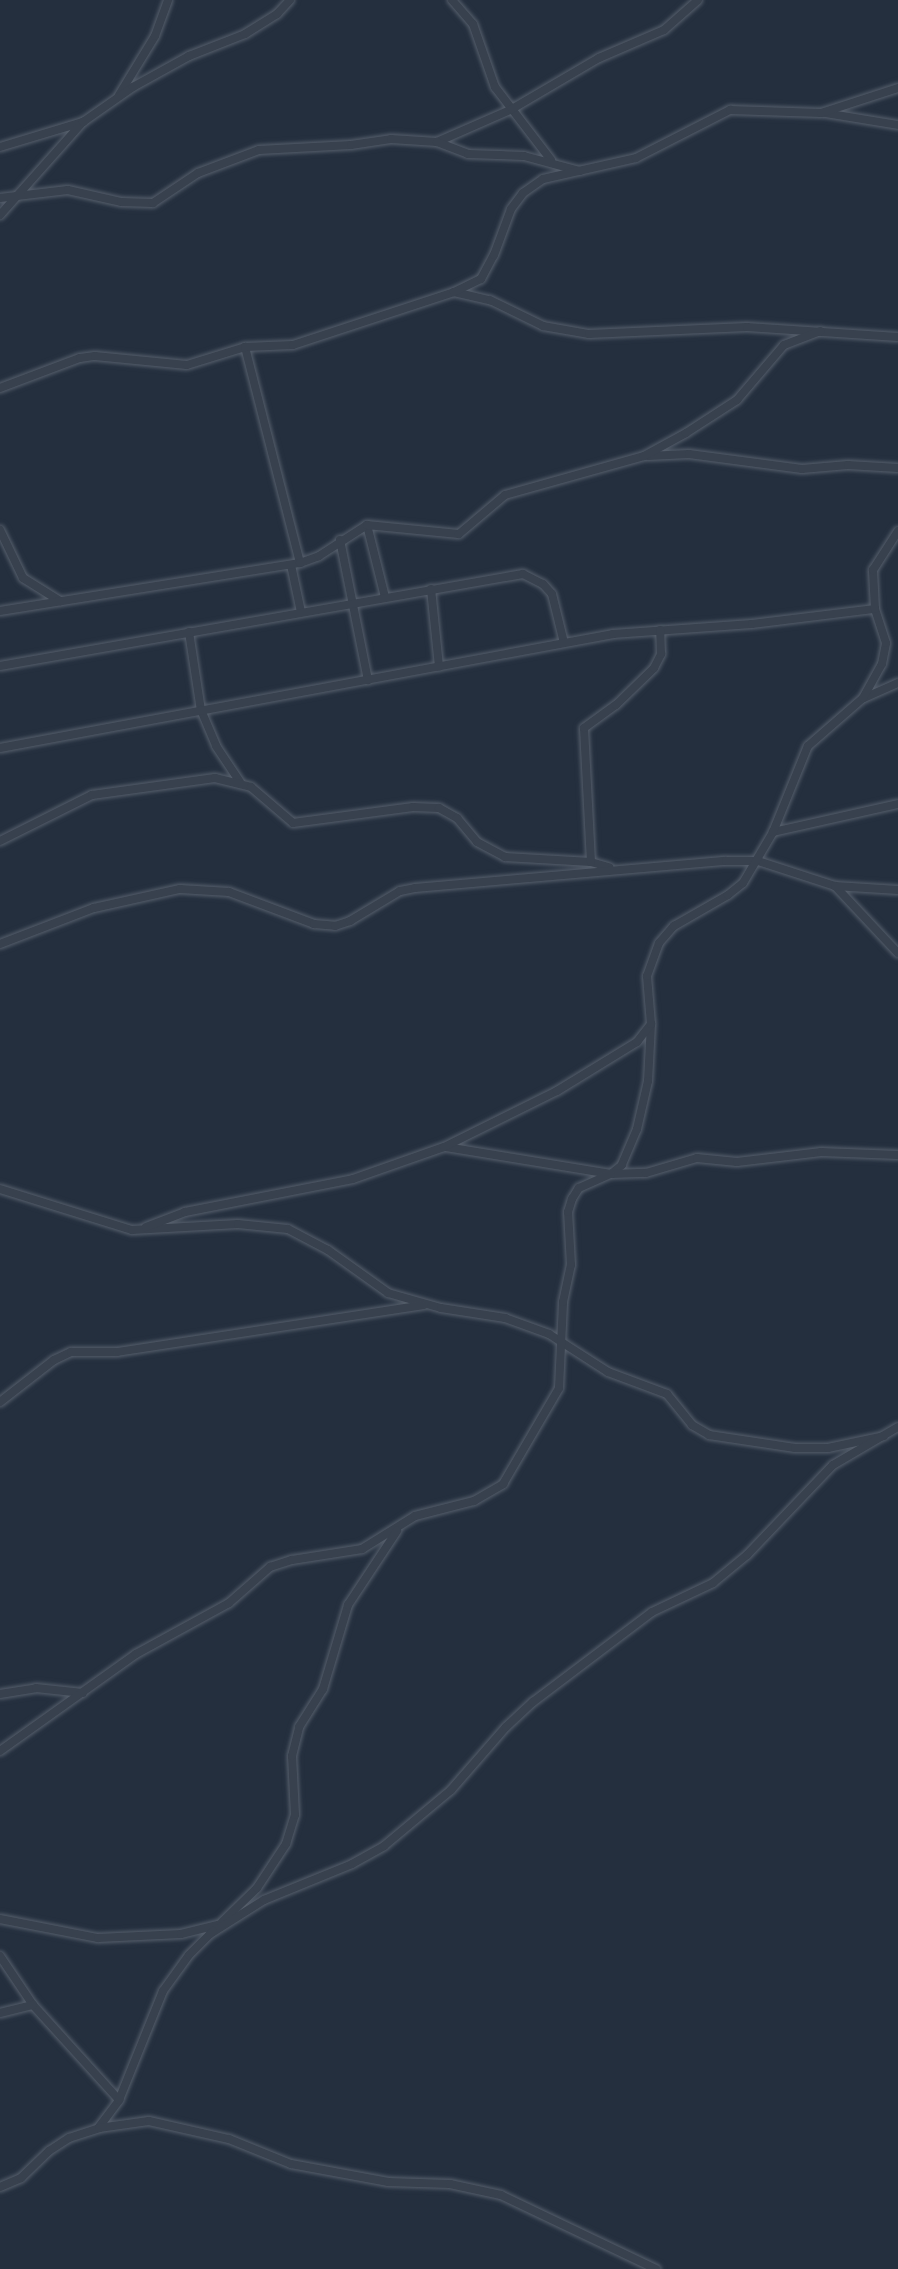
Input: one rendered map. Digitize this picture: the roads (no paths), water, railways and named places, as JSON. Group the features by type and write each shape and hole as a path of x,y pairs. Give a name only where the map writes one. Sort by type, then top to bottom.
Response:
{"street":[{"path":"116,99 155,36 168,0"},
{"path":"0,215 21,195 83,122 116,99 189,56 245,34 277,14 290,0"},
{"path":"452,0 473,24 495,87 541,151 556,164"},
{"path":"437,142 512,109 599,58 664,30 698,0"},
{"path":"821,113 898,88"},
{"path":"0,388 80,358 95,356 187,365 245,347 293,345 454,292 481,279 489,268 506,217 523,193 543,179 636,158 729,110 821,113 898,125"},
{"path":"0,147 83,122"},
{"path":"0,198 68,190 121,202 153,203 198,173 259,150 351,145 392,139 437,142 468,154 524,156 581,172"},
{"path":"454,292 490,300 543,326 589,334 747,327 898,337"},
{"path":"644,456 737,399 784,345 820,331"},
{"path":"245,347 296,564 301,612"},
{"path":"0,611 296,564 319,556 340,540 367,525 459,534 474,525 496,501 514,492 644,456 689,454 802,469 859,465 898,468"},
{"path":"367,525 385,597"},
{"path":"0,530 23,578 60,601"},
{"path":"863,698 885,654 885,633 875,609 873,570 898,531"},
{"path":"340,540 368,680"},
{"path":"0,666 431,588 523,574 534,578 552,594 564,643"},
{"path":"431,588 439,667"},
{"path":"0,748 564,643 660,630 752,624 875,609"},
{"path":"591,862 584,728 616,705 654,668 661,654 660,630"},
{"path":"189,632 201,710 216,746 240,782 292,823 413,807 439,808 457,818 477,842 505,858 591,862 612,868"},
{"path":"0,1751 136,1654 229,1603 270,1568 292,1560 362,1549 435,1508 474,1501 503,1484 559,1388 562,1302 571,1265 568,1212 572,1199 579,1188 611,1174 622,1165 637,1129 648,1081 651,1024 648,963 659,943 674,926 728,895 743,883 773,832 808,746 863,698 898,683"},
{"path":"0,841 92,795 186,780 214,778 240,782"},
{"path":"773,832 898,804"},
{"path":"0,944 94,908 180,889 229,892 314,924 335,926 350,921 400,891 612,868 758,861 835,886 898,890"},
{"path":"835,886 898,954"},
{"path":"2,1188 132,1230 185,1212 353,1179 444,1147 602,1065 637,1042 651,1024"},
{"path":"444,1147 611,1174 646,1173 697,1158 737,1162 821,1152 898,1155"},
{"path":"146,1227 249,1225 288,1229 328,1250 388,1293 427,1304 525,1323 561,1340 608,1372 668,1394 692,1425 708,1435 806,1448 828,1448 884,1436"},
{"path":"0,1402 54,1360 71,1352 117,1352 427,1304"},
{"path":"210,1934 264,1900 352,1864 384,1846 452,1790 506,1727 533,1702 642,1618 720,1578 833,1465 898,1427"},
{"path":"99,2128 119,2100 163,1991 189,1955 257,1888 286,1844 295,1815 292,1756 299,1727 323,1689 348,1605 403,1524"},
{"path":"0,1694 36,1688 83,1694"},
{"path":"0,1919 98,1938 181,1934 221,1924"},
{"path":"0,1956 33,2005 119,2100"},
{"path":"0,2013 33,2005"},
{"path":"0,2187 21,2178 59,2144 99,2128 139,2121 161,2122 239,2142 291,2164 388,2182 450,2184 513,2199 656,2269"}]}
